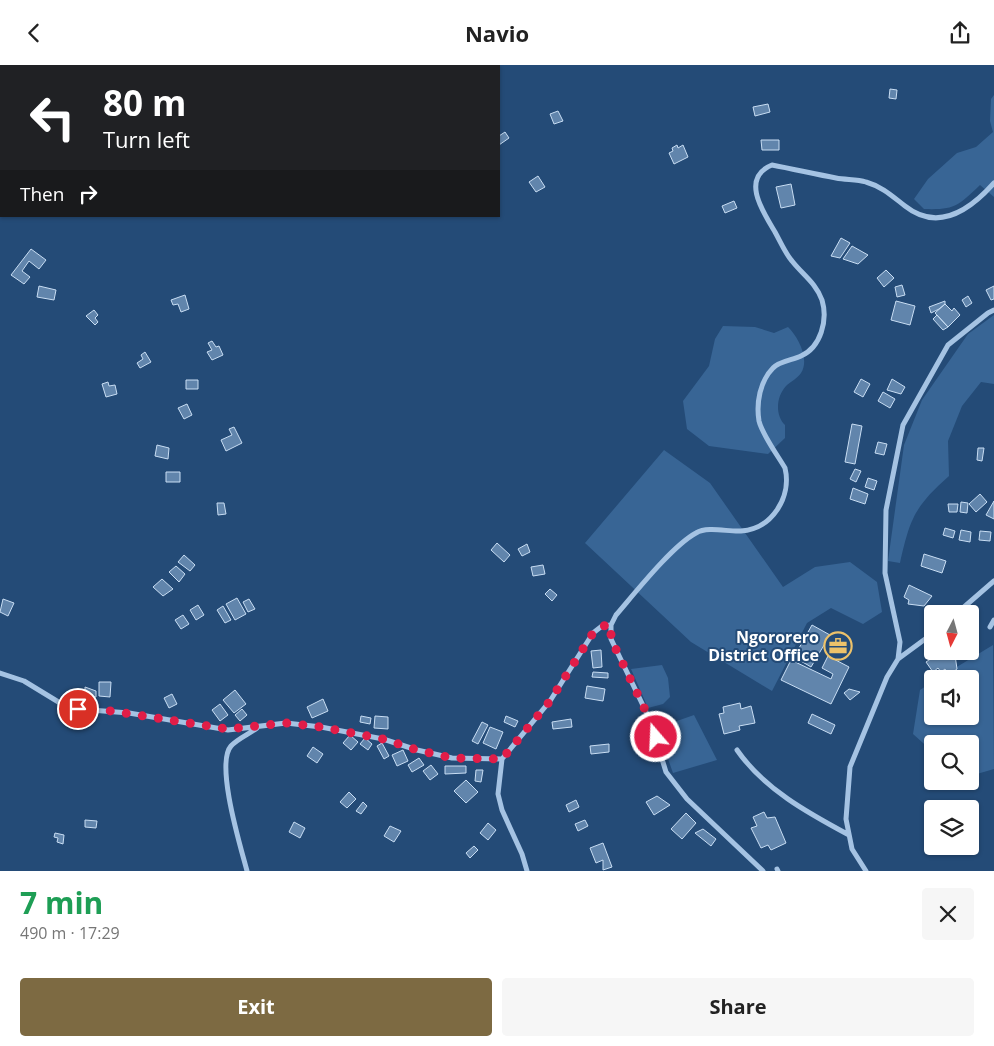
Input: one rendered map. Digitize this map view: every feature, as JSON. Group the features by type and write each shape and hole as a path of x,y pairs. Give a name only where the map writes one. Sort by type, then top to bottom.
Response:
{"street":[{"path":"763,871 687,799 666,773 650,720 611,639 611,625 616,615 676,549 697,532 742,531 758,527 778,512 785,493 787,476 785,468 759,422 761,385 774,366 803,355 818,339 824,326 822,301 813,282 791,261 760,209 755,183 759,173 772,165 838,179 864,181 881,187 915,213 934,217 951,217 966,209 994,183"},
{"path":"898,659 900,642 885,573 886,510 903,425 948,345 988,313 994,311"},
{"path":"966,605 994,581"},
{"path":"990,627 994,620"},
{"path":"527,871 522,853 502,810 498,794 502,759 550,701 593,633 602,626 611,625"},
{"path":"866,871 852,849 846,819 850,767 887,677 898,659 924,640"},
{"path":"0,673 24,681 65,706 78,709 98,709 228,729 257,728 286,723 312,726 383,739 417,750 452,758 502,759"},
{"path":"247,871 228,791 227,754 231,746 257,728"},
{"path":"737,750 749,768 765,783 849,835"}],"shaded area":[{"path":"994,95 994,197 980,185 955,205 943,209 924,209 914,199 928,179 957,153 976,147 993,132 990,121 991,99"},
{"path":"994,315 994,384 981,382 962,406 948,441 949,476 928,496 915,515 907,535 900,563 888,561 904,445 922,400 968,334"},
{"path":"723,326 755,327 774,333 788,327 796,336 802,349 804,361 801,373 786,386 780,395 778,411 785,425 785,438 768,454 709,446 687,429 683,401 709,366 715,339"},
{"path":"664,450 710,483 783,587 815,567 850,562 877,582 882,612 863,624 831,608 807,623 772,691 691,642 585,543"},
{"path":"993,645 994,769 979,773 979,735 924,735 924,744 913,734 920,690 924,687 924,725 979,725 979,670 952,670 968,660 979,660 979,654"},
{"path":"662,665 668,678 670,697 663,704 648,708 631,669"},
{"path":"694,715 717,760 673,773 657,728"}],"building":[{"path":"890,89 897,90 896,99 889,98"},
{"path":"768,104 770,112 755,116 753,107"},
{"path":"558,111 563,121 554,124 550,114"},
{"path":"505,132 509,138 500,144 500,135"},
{"path":"761,140 779,140 779,150 762,150"},
{"path":"677,145 678,148 683,145 688,157 674,164 669,153"},
{"path":"538,176 545,187 536,192 529,182"},
{"path":"791,184 795,205 781,208 776,187"},
{"path":"734,201 737,208 725,213 722,206"},
{"path":"841,238 850,243 840,258 831,256"},
{"path":"852,246 868,255 858,264 843,259"},
{"path":"31,249 46,260 39,269 29,261 22,271 30,277 24,284 11,275"},
{"path":"886,270 894,278 884,287 877,278"},
{"path":"902,285 905,295 897,297 895,287"},
{"path":"39,286 56,290 54,300 37,297"},
{"path":"994,286 994,299 991,300 986,290"},
{"path":"185,295 189,309 181,312 178,304 173,305 171,300"},
{"path":"968,296 972,303 966,307 962,300"},
{"path":"896,301 915,306 910,325 891,320"},
{"path":"945,301 945,304 931,313 929,307"},
{"path":"945,304 952,311 954,308 960,315 948,327 935,313"},
{"path":"94,310 98,315 95,318 98,322 95,325 86,316"},
{"path":"937,315 948,327 943,330 933,319"},
{"path":"212,341 216,347 219,346 223,355 212,360 207,352 212,350 208,343"},
{"path":"145,352 151,362 140,368 137,363 143,359 141,355"},
{"path":"861,379 870,384 863,397 854,392"},
{"path":"892,379 905,387 901,394 887,390"},
{"path":"186,380 198,380 198,389 186,389"},
{"path":"108,382 109,386 115,385 117,394 106,397 102,384"},
{"path":"883,392 895,399 890,408 878,401"},
{"path":"187,404 192,415 184,419 178,408"},
{"path":"852,424 862,426 855,464 845,462"},
{"path":"234,427 242,443 226,451 221,440 232,435 229,429"},
{"path":"878,442 887,444 884,455 875,453"},
{"path":"157,445 169,448 168,459 155,456"},
{"path":"978,448 984,448 982,461 977,460"},
{"path":"855,469 861,471 856,482 850,479"},
{"path":"166,472 180,472 180,482 166,482"},
{"path":"868,478 877,481 874,490 865,487"},
{"path":"853,488 868,494 865,504 850,499"},
{"path":"980,494 987,502 976,512 969,504"},
{"path":"994,501 994,519 986,515"},
{"path":"961,502 968,503 967,513 960,512"},
{"path":"217,503 224,503 226,514 218,515"},
{"path":"948,504 958,504 957,512 949,512"},
{"path":"945,528 955,531 953,538 943,535"},
{"path":"961,530 971,532 970,542 959,540"},
{"path":"980,531 991,532 990,541 979,540"},
{"path":"497,543 510,555 504,562 491,550"},
{"path":"527,544 530,552 522,556 518,549"},
{"path":"924,554 946,561 942,573 921,566"},
{"path":"184,555 195,565 190,571 178,562"},
{"path":"543,565 545,574 533,576 531,567"},
{"path":"176,566 185,574 179,582 169,572"},
{"path":"162,579 173,589 163,596 153,587"},
{"path":"909,585 932,596 924,606 908,604 909,600 904,597"},
{"path":"550,589 557,595 552,601 545,594"},
{"path":"237,598 246,614 235,620 226,604"},
{"path":"3,599 14,603 8,616 0,612"},
{"path":"249,599 255,609 248,612 243,602"},
{"path":"198,605 204,615 196,620 190,610"},
{"path":"223,606 231,620 225,623 217,610"},
{"path":"183,615 189,624 181,629 175,620"},
{"path":"812,625 830,635 811,667 794,657"},
{"path":"601,650 602,667 593,668 591,651"},
{"path":"828,656 849,667 831,704 781,680 791,660 831,679 833,674 822,668"},
{"path":"929,660 956,660 957,669 940,670 938,668 932,670 926,662"},
{"path":"593,672 608,673 608,678 592,677"},
{"path":"99,682 111,682 110,697 99,696"},
{"path":"587,686 605,689 603,701 585,698"},
{"path":"85,687 96,691 96,697 85,697"},
{"path":"849,689 860,692 850,700 844,693"},
{"path":"235,690 246,704 234,713 223,700"},
{"path":"172,694 177,704 169,708 164,698"},
{"path":"323,699 328,711 312,718 307,707"},
{"path":"740,703 741,709 751,706 755,723 739,726 740,730 724,734 719,714 724,713 723,707"},
{"path":"220,704 228,715 220,721 212,710"},
{"path":"242,709 247,715 240,721 235,715"},
{"path":"812,714 835,725 831,734 808,723"},
{"path":"361,716 371,718 370,724 360,722"},
{"path":"375,716 388,717 388,729 374,728"},
{"path":"506,716 518,721 515,727 504,722"},
{"path":"571,719 572,727 553,729 552,722"},
{"path":"482,722 488,725 478,744 472,741"},
{"path":"490,727 503,732 496,749 483,743"},
{"path":"350,735 358,742 351,750 343,743"},
{"path":"365,738 372,744 368,750 360,744"},
{"path":"382,743 389,756 384,759 377,746"},
{"path":"609,744 609,752 591,754 590,746"},
{"path":"313,747 323,754 317,763 307,756"},
{"path":"403,750 408,761 397,766 392,755"},
{"path":"419,758 424,765 412,772 408,765"},
{"path":"431,765 438,774 430,780 423,771"},
{"path":"445,766 466,766 466,773 445,774"},
{"path":"476,770 483,770 481,782 475,781"},
{"path":"466,780 478,792 466,803 454,791"},
{"path":"349,792 356,799 347,808 340,802"},
{"path":"657,796 670,805 654,815 646,802"},
{"path":"576,800 579,807 569,812 566,805"},
{"path":"363,802 367,806 361,814 356,811"},
{"path":"764,812 767,818 775,817 786,843 771,850 768,845 761,848 751,828 757,826 753,817"},
{"path":"686,813 696,823 682,839 671,829"},
{"path":"85,820 97,821 96,828 85,827"},
{"path":"585,820 588,826 578,831 575,824"},
{"path":"294,822 305,828 300,838 289,832"},
{"path":"488,823 496,830 488,840 480,833"},
{"path":"390,826 401,831 394,842 384,836"},
{"path":"703,829 716,839 711,846 695,833"},
{"path":"55,833 64,835 63,844 57,842 58,838 54,837"},
{"path":"603,843 612,867 603,870 603,860 596,863 590,848"},
{"path":"474,846 478,850 470,858 466,853"}],"place":[{"name":"Ngororero District Office","path":"838,646"}],"route":[{"path":"78,709 98,709 228,729 257,728 286,723 321,727 383,739 417,750 452,758 502,759 550,701 593,633 602,626 611,625 611,639 650,720 656,737"}]}
